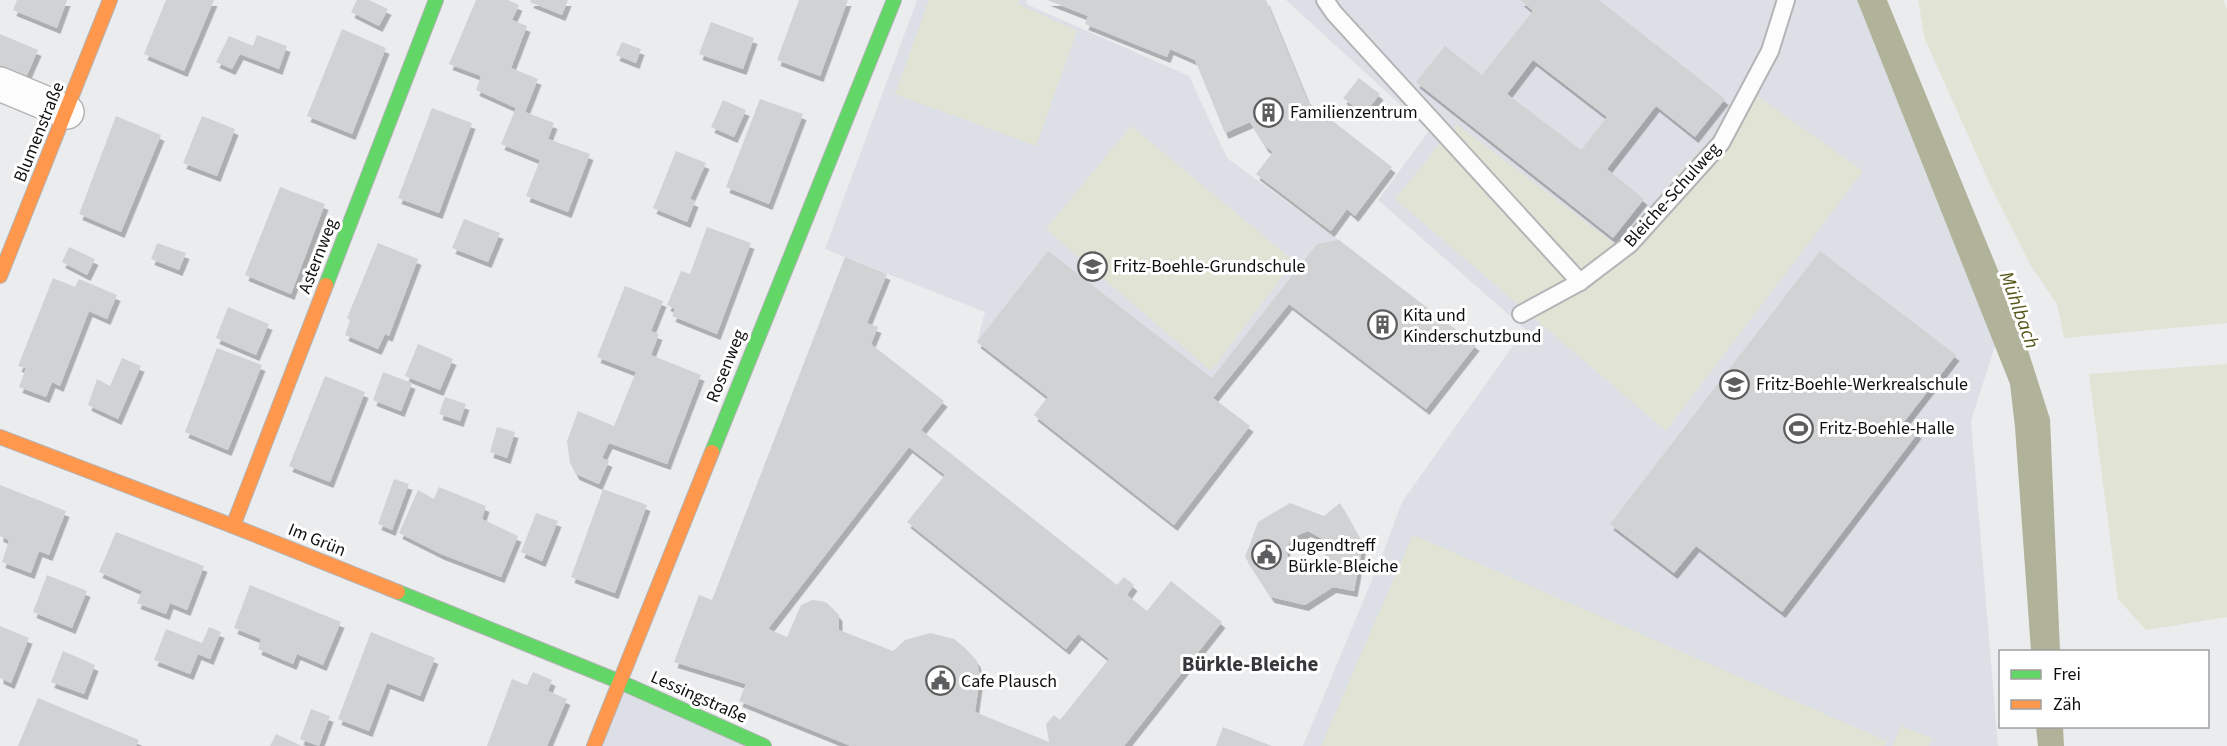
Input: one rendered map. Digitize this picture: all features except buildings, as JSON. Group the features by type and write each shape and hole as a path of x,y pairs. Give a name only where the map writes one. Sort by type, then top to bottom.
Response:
{"street":[{"name":"Blumenstraße","path":"0,276 110,0"},
{"name":"Asternweg","path":"233,526 436,0"},
{"name":"Rosenweg","path":"594,746 618,681 894,0"},
{"path":"0,84 67,112"},
{"name":"Im Grün","path":"0,437 233,526 618,681"},
{"name":"Lessingstraße","path":"618,681 764,746"}],"lane":[{"path":"1325,0 1342,22 1580,282"},
{"name":"Bleiche-Schulweg","path":"1521,314 1580,282 1630,244 1721,143 1770,51 1786,0"}],"shaded area":[{"name":"Fritz-Boehle-Grundschule","path":"917,0 1027,0 1026,4 1189,76 1227,158 1339,240 1213,398 1250,426 1174,525 1034,415 1047,397 977,342 985,312 825,249"},
{"path":"929,0 1019,0 1018,4 1077,31 1036,146 895,94"},
{"name":"Fritz-Boehle-Werkrealschule","path":"1286,0 1857,0 1995,346 1971,421 1998,746 1303,746 1402,502 1525,329 1378,200 1429,131"},
{"path":"1857,0 1887,0 2018,319 2050,419 2060,650 2031,650 2010,384"},
{"path":"1918,0 2223,0 2227,9 2227,323 2064,338 2057,304 2031,266 1992,189 1925,39"},
{"path":"1756,95 1863,171 1666,431 1395,199 1456,124 1619,247 1679,172"},
{"path":"1131,126 1294,261 1211,371 1046,229"},
{"path":"2227,364 2227,617 2146,630 2118,599 2089,374"},
{"path":"1413,535 1887,741 1885,746 1321,746"},
{"path":"618,681 764,746 594,746"},
{"path":"1901,726 1932,738 1929,746 1893,746"},
{"path":"2036,728 2063,728 2064,746 2038,746"}],"traffic: fast":[{"path":"326,285 436,0"},
{"path":"712,452 894,0"},
{"path":"398,592 618,681 764,746"}],"traffic: slow":[{"path":"0,276 110,0"},
{"path":"233,526 326,285"},
{"path":"0,437 398,592"},
{"path":"594,746 712,452"}],"place":[{"name":"Familienzentrum","path":"1269,112"},
{"name":"Fritz-Boehle-Grundschule","path":"1092,266"},
{"name":"Kita und Kinderschutzbund","path":"1382,325"},
{"name":"Fritz-Boehle-Werkrealschule","path":"1735,384"},
{"name":"Fritz-Boehle-Halle","path":"1798,428"},
{"name":"Jugendtreff Bürkle-Bleiche","path":"1267,555"},
{"name":"Cafe Plausch","path":"940,681"}],"district":[{"name":"Bürkle-Bleiche","path":"1250,664"}],"water label":[{"name":"Mühlbach","path":"2019,310"}]}
